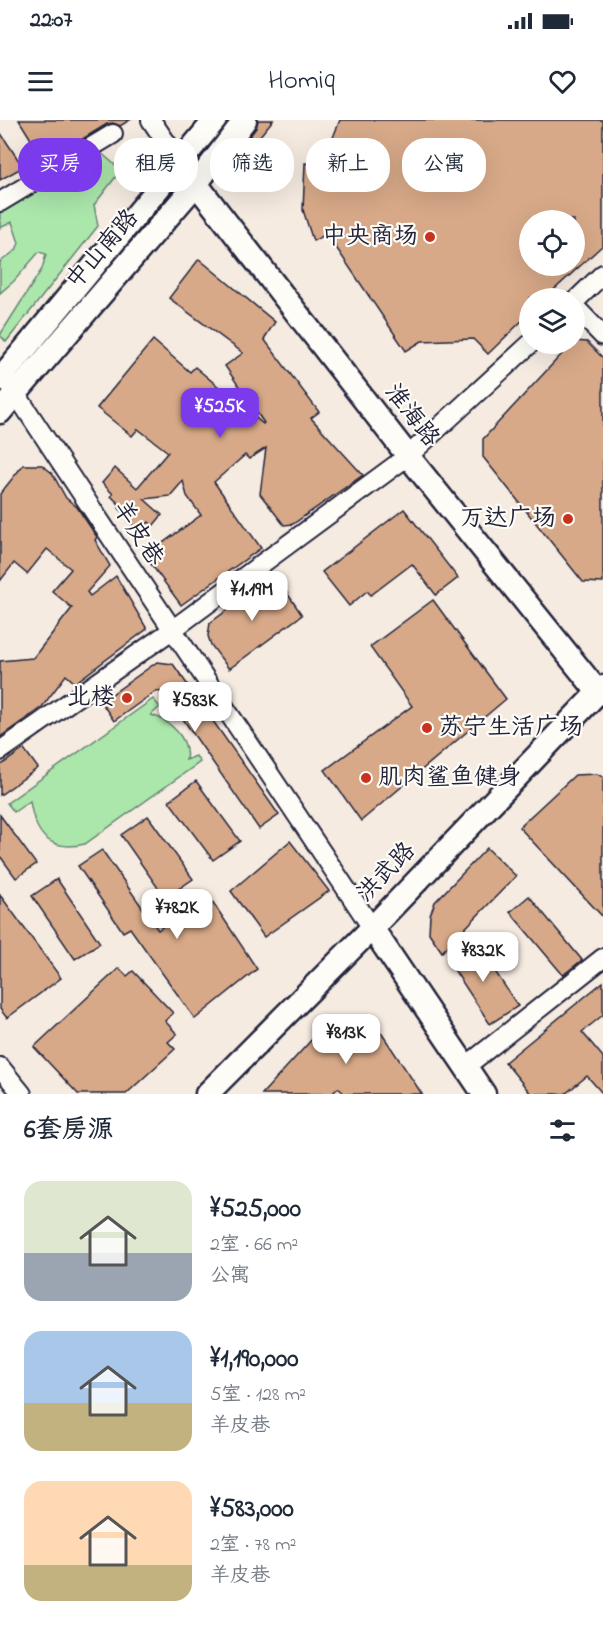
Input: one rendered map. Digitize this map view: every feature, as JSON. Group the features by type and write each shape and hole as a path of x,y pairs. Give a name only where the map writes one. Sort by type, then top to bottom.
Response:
{"main road":[{"name":"中山南路","path":"198,141 215,120"},
{"name":"中山南路","path":"198,181 245,120"},
{"name":"淮海路","path":"198,187 408,456 601,693"},
{"name":"中山南路","path":"0,412 6,382 157,192"},
{"name":"中山南路","path":"6,382 188,192"},
{"name":"洪武路","path":"207,1094 601,693"},
{"path":"372,928 484,1094"}],"street":[{"path":"151,120 163,138"},
{"path":"0,202 113,134"},
{"path":"585,293 603,274"},
{"path":"585,316 603,336"},
{"path":"0,752 172,630 408,456 519,354"},
{"name":"羊皮巷","path":"6,382 298,814 372,928"},
{"path":"465,1067 603,958"},
{"path":"0,1067 21,1094"}],"green space":[{"path":"102,154 114,164 114,179 94,205 98,226 6,342 0,335 42,269 46,254 39,252 14,281 0,293 0,262 16,250 19,243 12,222 0,228 0,212 33,192 102,192"},
{"path":"153,699 160,707 151,715 165,721 182,738 186,760 196,756 200,762 85,844 73,846 53,843 40,832 30,801 14,812 7,803"}],"building":[{"path":"19,120 130,120 120,126 113,123 107,124 84,138 30,138"},
{"path":"258,120 273,120 258,138 248,138 256,128"},
{"name":"中央商场","path":"340,120 603,120 603,245 585,261 585,210 519,210 519,276 569,276 556,288 519,288 519,324 488,354 473,339 422,341 406,351 327,234 313,241 303,210 305,163 306,192 390,192 390,138 333,138"},
{"path":"0,132 18,159 18,170 0,180"},
{"path":"199,259 275,322 264,339 319,412 311,418 363,475 293,524 284,525 260,494 266,448 249,459 245,455 214,482 261,548 181,605 145,556 201,515 187,496 183,481 170,496 144,499 162,515 153,526 149,522 140,532 128,521 130,519 111,496 113,494 102,483 115,468 137,488 168,452 138,429 132,436 97,408 153,340 190,372 195,367 264,423 225,366 243,353 169,298"},
{"name":"万达广场","path":"585,342 587,342 603,358 603,583 583,582 483,457 483,439 562,354 585,354"},
{"path":"23,465 42,465 52,473 66,498 77,507 97,537 95,540 110,566 87,592 90,596 116,576 147,629 75,683 66,675 42,707 0,737 0,661 33,658 72,608 52,591 71,569 47,549 27,574 14,563 0,581 0,494"},
{"path":"404,509 458,578 436,595 412,564 371,595 367,591 349,606 322,572"},
{"path":"275,575 302,615 229,669 211,645 208,636 210,623"},
{"name":"苏宁生活广场","path":"433,600 506,699 361,821 325,770 412,706 370,647"},
{"path":"157,662 173,664 279,815 259,829 165,693 156,691 114,721 101,702"},
{"path":"24,749 38,768 0,795 0,766"},
{"path":"597,774 603,777 603,917 519,827 575,775"},
{"path":"196,781 240,841 213,860 169,801"},
{"path":"0,815 36,864 16,878 0,856"},
{"path":"148,816 193,879 165,898 121,835"},
{"path":"290,841 329,891 264,937 231,891"},
{"path":"487,848 516,876 442,952 429,933 430,915 435,902"},
{"path":"102,850 158,930 202,900 212,901 257,969 195,1019 130,928 123,932 78,866"},
{"path":"57,879 100,943 75,959 32,896"},
{"path":"0,895 61,978 7,1018 0,1009"},
{"path":"529,896 582,960 563,975 510,912"},
{"path":"475,941 518,1006 490,1024 449,962"},
{"path":"119,968 127,976 133,971 173,1013 165,1021 177,1034 168,1042 175,1049 126,1094 78,1094 34,1047"},
{"path":"603,982 603,1015 582,1032 603,1057 603,1094 587,1076 565,1094 531,1094 505,1062"},
{"path":"350,1019 371,1026 382,1034 422,1094 345,1094 338,1088 332,1094 262,1094 326,1024"}],"place":[{"name":"中央商场","path":"430,237"},
{"name":"万达广场","path":"568,519"},
{"name":"北楼","path":"127,698"},
{"name":"苏宁生活广场","path":"427,728"},
{"name":"肌肉鲨鱼健身","path":"366,778"}]}
